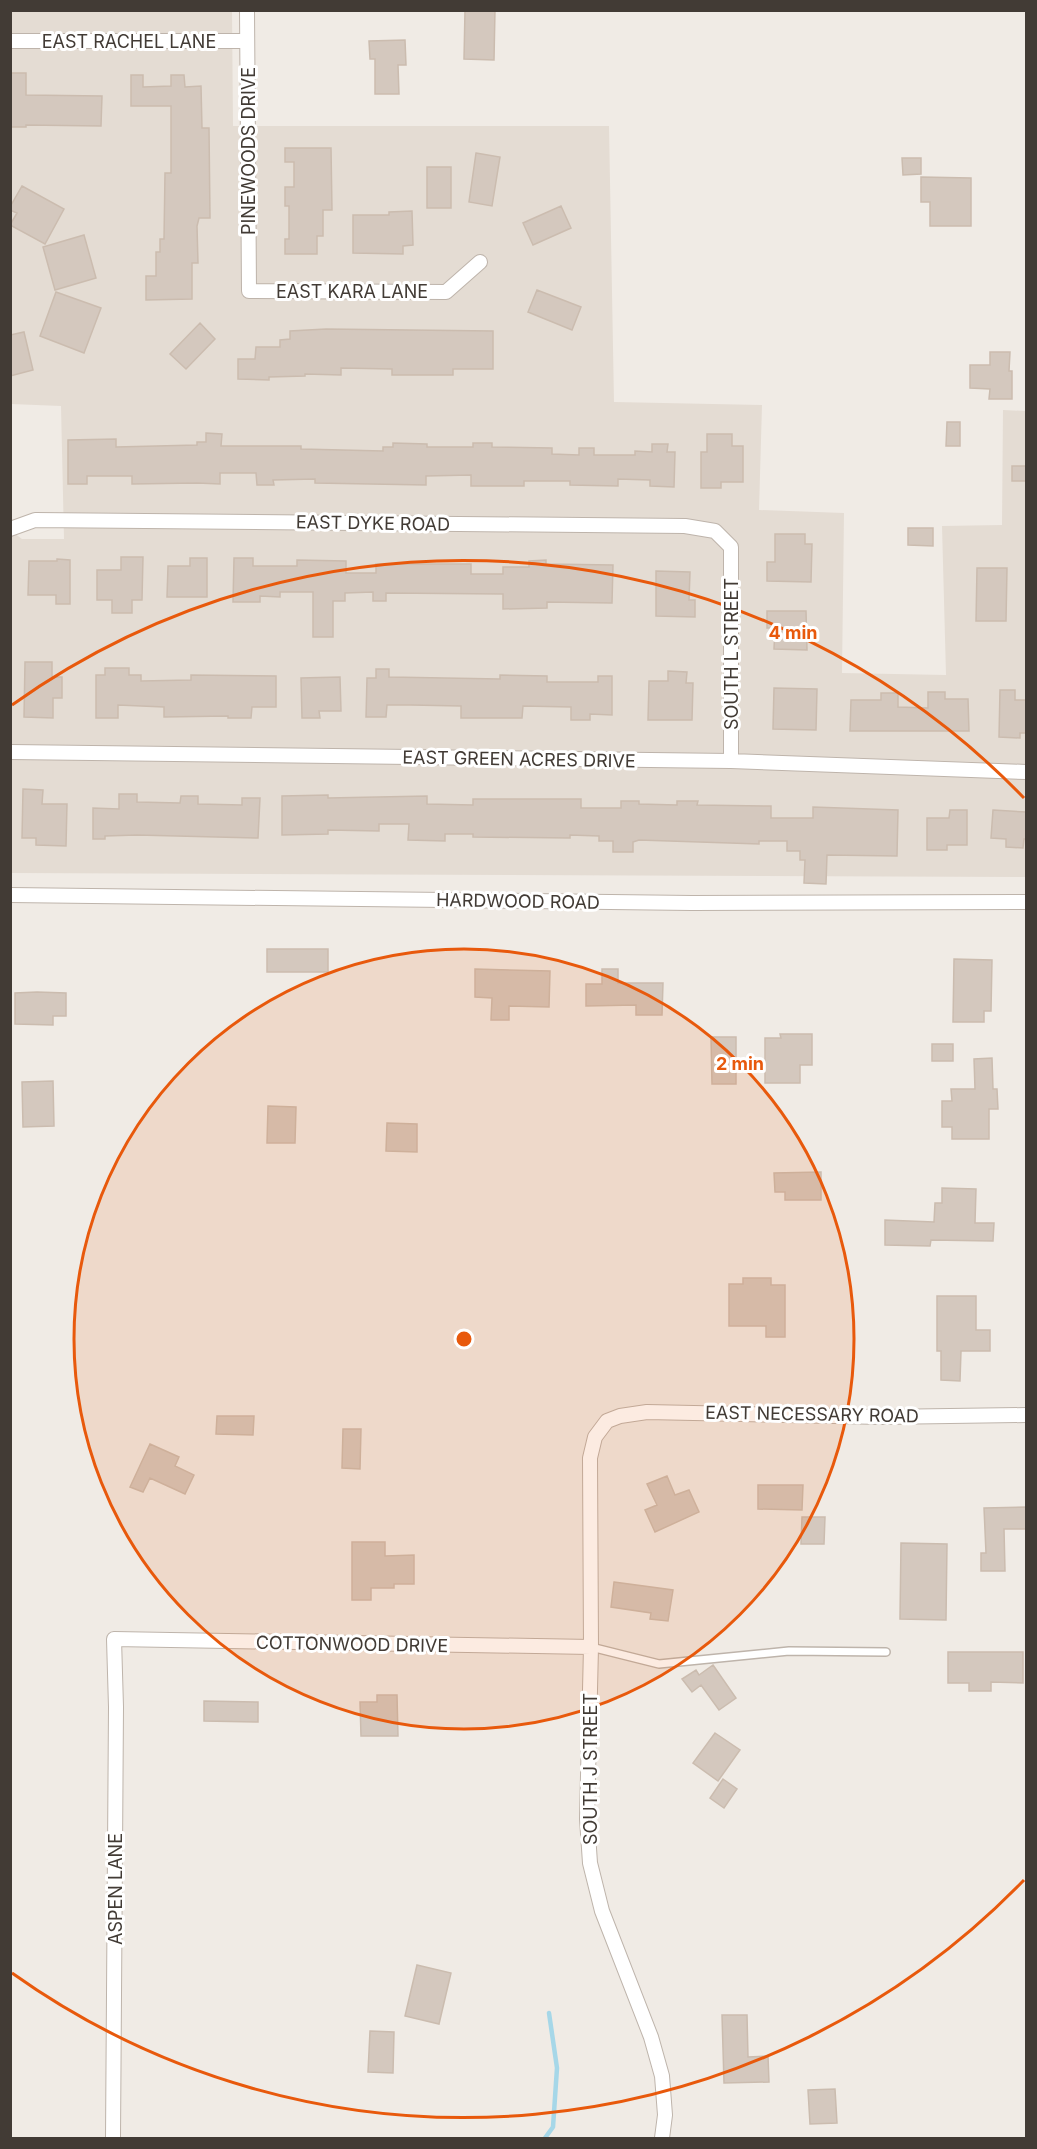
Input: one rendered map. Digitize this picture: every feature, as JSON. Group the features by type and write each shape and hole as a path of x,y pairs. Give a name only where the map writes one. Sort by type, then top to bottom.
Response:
{"street":[{"name":"PINEWOODS DRIVE","path":"247,10 249,291"},
{"name":"EAST RACHEL LANE","path":"10,41 247,41"},
{"name":"EAST KARA LANE","path":"249,291 446,292 480,262"},
{"name":"EAST DYKE ROAD","path":"10,529 35,520 685,526 715,531 731,547"},
{"name":"SOUTH L STREET","path":"731,547 731,761"},
{"name":"EAST GREEN ACRES DRIVE","path":"10,752 731,761 1026,772"},
{"name":"HARDWOOD ROAD","path":"10,895 692,903 1026,902"},
{"name":"EAST NECESSARY ROAD","path":"602,1426 607,1421 620,1416 647,1412 882,1417 1026,1415"},
{"name":"SOUTH J STREET","path":"602,1426 590,1458 591,1647 587,1819 590,1863 602,1911 651,2037 662,2076 665,2115 662,2139"},
{"name":"COTTONWOOD DRIVE","path":"114,1639 591,1647"},
{"name":"ASPEN LANE","path":"113,2139 116,1742 114,1639"}],"lane":[{"path":"591,1647 659,1664 789,1651 886,1652"}],"shaded area":[{"path":"11,11 232,11 233,126 609,126 614,402 762,405 759,510 844,513 842,673 946,675 942,526 1002,525 1003,410 1026,411 1026,877 11,873 10,530 22,539 64,539 61,406 11,404"}],"building":[{"path":"465,10 495,10 494,60 464,59"},
{"path":"405,40 406,65 398,65 399,94 375,94 375,59 370,59 369,41"},
{"path":"10,73 26,73 26,95 102,96 101,126 26,125 26,127 10,127"},
{"path":"131,75 143,75 143,87 171,86 171,75 184,75 185,87 201,86 202,128 209,128 210,218 199,218 197,226 198,263 192,263 192,299 146,300 146,276 156,276 156,252 160,252 160,239 164,239 165,173 171,173 171,106 131,106"},
{"path":"285,148 331,148 332,210 323,210 323,236 317,236 317,254 285,254 285,239 289,239 289,206 285,206 285,187 294,187 294,162 285,162"},
{"path":"476,153 500,157 492,206 469,202"},
{"path":"902,158 921,158 921,174 903,175"},
{"path":"427,167 451,167 451,208 427,208"},
{"path":"921,177 971,178 971,226 930,226 930,202 921,202"},
{"path":"22,186 64,209 45,244 10,225 17,213 10,210 10,207"},
{"path":"561,206 571,228 533,245 523,223"},
{"path":"412,211 413,245 403,246 403,254 353,253 353,215 389,215 389,212"},
{"path":"84,235 96,278 55,290 43,247"},
{"path":"537,290 581,307 572,330 528,312"},
{"path":"56,292 101,308 84,353 40,336"},
{"path":"200,323 215,339 186,369 170,354"},
{"path":"326,329 493,331 493,369 453,369 453,375 392,375 392,369 341,368 341,375 305,374 305,376 269,377 269,380 238,379 238,359 255,359 256,347 280,347 280,340 290,339 290,331"},
{"path":"24,332 33,370 10,376 10,335"},
{"path":"990,352 1010,352 1009,371 1012,371 1012,399 989,399 990,389 970,388 970,365 990,365"},
{"path":"947,422 960,422 960,446 946,446"},
{"path":"206,433 222,434 221,446 301,446 301,449 383,451 383,447 393,447 393,443 427,444 427,447 473,447 473,443 492,443 492,447 552,448 552,454 579,455 579,448 594,448 594,455 635,455 635,451 652,452 652,444 668,444 667,452 675,452 674,487 650,486 650,480 618,479 618,486 570,485 570,481 524,481 524,486 471,486 471,475 426,476 426,485 315,483 315,479 273,480 274,485 257,485 256,473 220,473 220,484 132,484 132,476 87,476 87,484 68,484 68,440 116,439 116,447 197,445 197,442 206,442"},
{"path":"707,434 732,434 732,446 743,446 743,482 721,482 721,488 701,488 701,452 707,452"},
{"path":"1012,466 1026,466 1026,481 1012,481"},
{"path":"908,528 933,528 933,546 908,545"},
{"path":"775,534 805,534 805,544 812,544 811,582 767,581 767,562 775,562"},
{"path":"121,557 143,557 142,600 132,600 132,613 112,613 112,600 97,600 97,570 121,570"},
{"path":"190,558 207,558 207,597 167,597 168,566 190,566"},
{"path":"234,558 253,558 253,566 297,566 297,560 346,561 346,573 376,573 376,564 471,564 471,574 503,574 503,567 529,567 529,561 546,560 546,564 613,565 612,603 547,602 547,608 503,609 503,594 386,593 386,601 373,601 373,592 345,593 345,601 333,601 333,637 313,637 313,592 280,592 280,597 260,596 260,602 233,602"},
{"path":"57,559 70,560 70,604 56,604 56,595 28,595 29,561 57,561"},
{"path":"977,568 1007,568 1006,621 976,621"},
{"path":"656,571 690,572 689,600 695,600 695,617 656,616"},
{"path":"767,611 806,611 807,650 774,649 775,628 767,628"},
{"path":"25,662 52,662 52,677 62,677 62,698 53,698 53,718 24,717"},
{"path":"105,668 129,668 129,675 141,675 141,681 191,680 191,675 276,676 276,707 252,707 251,718 228,718 228,716 164,717 164,707 118,705 118,718 96,718 96,675 105,675"},
{"path":"376,669 389,669 389,677 500,679 500,675 547,676 547,682 598,682 598,676 612,676 612,715 590,714 590,720 571,720 571,707 523,706 522,718 461,718 461,706 387,705 386,717 366,717 367,678 376,678"},
{"path":"668,671 687,672 686,683 693,683 692,720 648,720 649,681 668,681"},
{"path":"340,677 341,711 319,711 320,718 302,718 301,678"},
{"path":"774,688 817,689 816,730 773,729"},
{"path":"1000,690 1015,690 1015,700 1026,700 1026,733 1020,733 1020,738 999,737"},
{"path":"928,692 945,692 945,699 968,699 969,731 850,731 851,700 881,700 881,693 898,693 898,707 928,708"},
{"path":"23,789 43,790 42,804 67,804 66,846 36,845 36,838 22,838"},
{"path":"119,794 137,794 137,802 180,803 181,796 198,796 198,804 242,805 242,798 260,798 258,838 137,835 105,836 105,839 93,839 93,808 119,809"},
{"path":"328,795 328,798 427,796 427,804 473,805 473,799 581,799 581,808 621,808 621,801 677,805 677,801 698,801 697,805 771,806 771,818 813,818 813,807 898,810 897,856 827,855 826,884 804,883 805,860 800,860 800,851 787,851 787,841 759,841 759,844 639,840 633,842 633,852 613,852 613,841 599,841 599,836 473,837 473,834 445,834 445,841 408,840 409,824 379,824 379,831 328,830 328,834 282,835 282,796"},
{"path":"950,810 967,810 967,845 947,845 947,850 927,850 927,818 949,818"},
{"path":"993,810 1026,812 1026,839 1024,839 1023,848 1006,847 1006,839 991,838"},
{"path":"267,949 328,949 328,972 267,972"},
{"path":"954,959 992,960 991,1011 984,1011 984,1022 953,1022"},
{"path":"475,969 550,971 549,1007 509,1006 509,1020 491,1020 492,998 475,997"},
{"path":"602,969 618,969 618,983 663,983 662,1015 636,1015 636,1005 586,1006 586,984 602,984"},
{"path":"15,993 66,993 66,1016 53,1016 53,1025 15,1024"},
{"path":"780,1034 812,1034 812,1065 800,1065 800,1083 765,1083 765,1038 781,1038"},
{"path":"711,1037 736,1037 736,1084 712,1084"},
{"path":"932,1044 953,1044 953,1061 932,1061"},
{"path":"992,1058 993,1089 997,1089 998,1109 989,1109 989,1139 952,1139 952,1127 942,1127 942,1101 952,1101 951,1089 975,1089 974,1059"},
{"path":"53,1081 54,1126 23,1127 22,1082"},
{"path":"268,1106 296,1107 295,1143 267,1143"},
{"path":"387,1123 417,1124 417,1152 386,1151"},
{"path":"821,1172 821,1200 785,1200 785,1192 775,1192 774,1173"},
{"path":"942,1188 976,1189 975,1223 994,1223 993,1241 931,1240 930,1246 885,1245 885,1220 934,1222 935,1203 942,1203"},
{"path":"743,1278 771,1278 771,1285 785,1285 785,1337 766,1337 766,1326 729,1326 729,1284 743,1284"},
{"path":"937,1296 976,1296 976,1330 990,1330 990,1351 961,1351 960,1381 941,1380 941,1351 937,1351"},
{"path":"217,1416 254,1416 253,1435 216,1434"},
{"path":"343,1429 361,1429 360,1469 342,1468"},
{"path":"150,1444 179,1457 175,1466 194,1475 185,1494 150,1478 143,1492 130,1487"},
{"path":"667,1476 675,1495 689,1490 699,1512 655,1532 645,1510 657,1505 647,1484"},
{"path":"758,1485 803,1485 802,1510 758,1509"},
{"path":"1026,1507 1026,1529 1004,1529 1005,1571 981,1571 981,1553 986,1553 984,1508"},
{"path":"802,1517 825,1517 824,1544 801,1544"},
{"path":"352,1542 385,1542 385,1556 414,1555 414,1584 394,1584 394,1588 371,1588 371,1600 352,1600"},
{"path":"901,1543 947,1544 946,1620 900,1619"},
{"path":"614,1582 673,1590 668,1621 650,1619 651,1613 611,1607"},
{"path":"948,1652 1023,1652 1023,1683 991,1682 991,1691 969,1691 969,1683 948,1683"},
{"path":"713,1665 736,1698 719,1710 701,1685 692,1692 682,1679 696,1670 699,1675"},
{"path":"377,1695 397,1695 398,1736 361,1736 360,1702 377,1702"},
{"path":"204,1701 258,1702 258,1722 204,1721"},
{"path":"715,1733 740,1750 718,1781 693,1763"},
{"path":"723,1779 737,1789 724,1808 710,1798"},
{"path":"417,1965 451,1973 439,2024 405,2016"},
{"path":"722,2015 747,2015 748,2057 768,2056 769,2082 724,2083"},
{"path":"370,2031 394,2032 393,2073 368,2072"},
{"path":"835,2089 837,2123 810,2124 808,2090"}],"waterway":[{"path":"545,2138 553,2127 557,2068 549,2013"}]}
